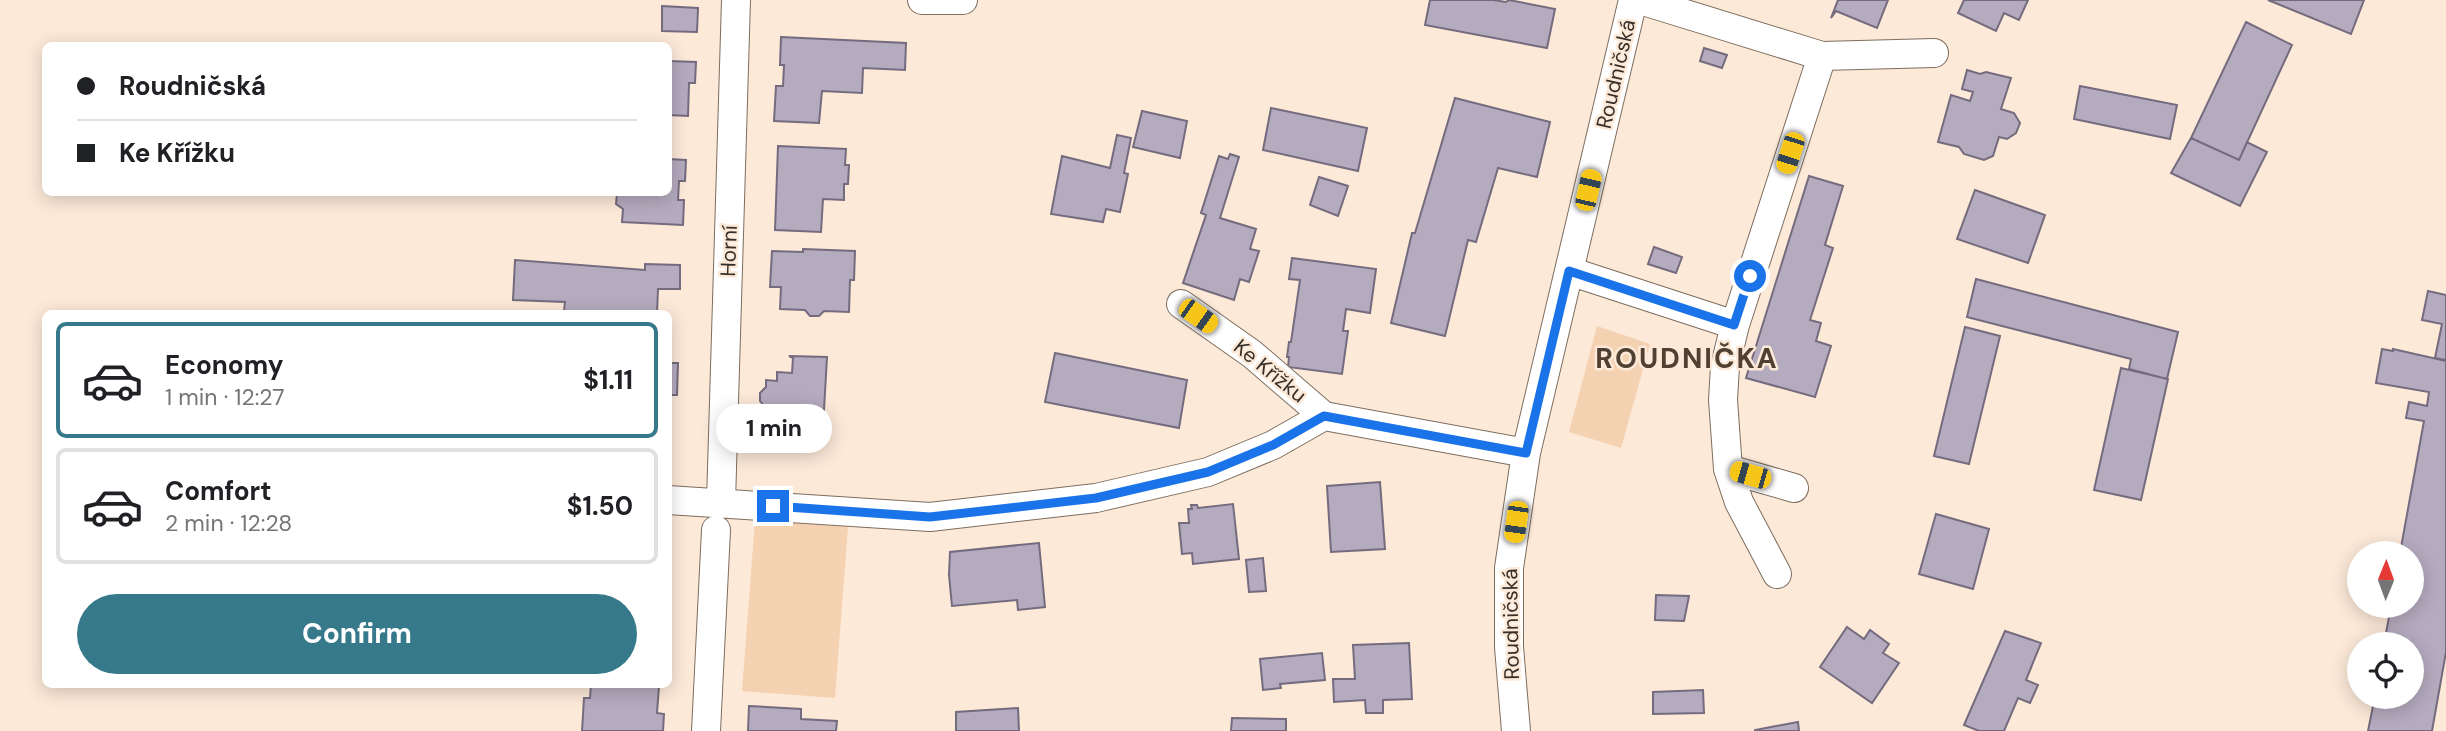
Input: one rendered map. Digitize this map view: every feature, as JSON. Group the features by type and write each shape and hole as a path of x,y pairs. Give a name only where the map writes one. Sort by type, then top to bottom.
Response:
{"street":[{"name":"Horní","path":"721,502 737,0"},
{"path":"922,0 963,0"},
{"name":"Roudničská","path":"1516,731 1509,647 1509,568 1526,453 1633,0"},
{"name":"Roudničská","path":"1640,0 1822,56 1934,53"},
{"path":"1777,574 1739,502 1728,469 1723,400 1725,366 1734,325 1822,56"},
{"path":"1569,271 1734,325"},
{"name":"Ke Křížku","path":"1181,304 1252,354 1324,416 1526,453"},
{"name":"Ke Křížku","path":"672,500 930,517 1096,498 1208,472 1273,445 1324,416"},
{"path":"1728,469 1794,488"},
{"path":"706,731 716,530"}],"shaded area":[{"path":"1597,326 1650,344 1621,448 1569,432"},
{"path":"755,520 848,527 835,698 742,691"}],"building":[{"path":"1430,0 1509,0 1555,9 1547,48 1425,25"},
{"path":"1838,0 1888,0 1877,28 1836,11 1831,18"},
{"path":"1964,0 2028,0 2019,20 2004,13 1996,31 1958,13"},
{"path":"2268,0 2364,0 2351,34"},
{"path":"662,6 698,8 697,32 662,31"},
{"path":"2246,22 2292,45 2239,160 2191,138"},
{"path":"781,37 906,43 905,70 863,68 862,93 822,91 819,123 774,121 776,86 783,86 784,65 780,65"},
{"path":"1704,48 1727,55 1722,68 1700,61"},
{"path":"672,61 696,62 695,83 689,83 688,116 672,115"},
{"path":"1967,70 2011,78 2001,109 2014,113 2020,123 2016,133 2007,139 1999,137 1993,156 1984,160 1964,154 1959,147 1938,142 1951,95 1970,101 1973,92 1962,89"},
{"path":"2080,86 2177,105 2170,139 2074,119"},
{"path":"1455,98 1550,122 1537,177 1498,168 1476,242 1468,240 1445,336 1391,323 1412,233 1415,233"},
{"path":"1271,108 1367,128 1358,171 1263,150"},
{"path":"1142,111 1187,121 1180,158 1133,147"},
{"path":"1117,135 1131,138 1124,173 1128,174 1120,212 1106,209 1103,222 1051,214 1062,156 1110,168"},
{"path":"2191,138 2239,160 2247,142 2267,152 2240,206 2171,173"},
{"path":"778,146 846,149 845,165 849,165 848,184 844,184 844,200 823,199 821,232 775,230"},
{"path":"1230,154 1239,157 1220,218 1256,229 1250,249 1259,251 1249,282 1240,279 1234,300 1183,283 1206,215 1201,213 1219,156 1228,159"},
{"path":"672,159 686,160 685,181 679,181 678,200 684,200 683,225 622,222 623,209 616,204 617,196 672,196"},
{"path":"1809,176 1843,186 1825,245 1833,248 1810,320 1821,323 1816,341 1831,346 1815,397 1746,378"},
{"path":"1319,177 1348,186 1338,216 1310,205"},
{"path":"1975,190 2045,215 2028,263 1957,239"},
{"path":"1654,247 1682,257 1676,273 1648,264"},
{"path":"803,249 855,251 854,280 850,280 849,312 824,311 819,316 810,316 805,310 780,309 781,287 770,287 772,251 803,252"},
{"path":"1292,258 1376,269 1370,313 1346,309 1343,331 1348,331 1342,374 1288,367 1289,342 1300,280 1289,279"},
{"path":"515,260 645,270 645,264 680,265 680,289 658,289 657,310 564,310 565,302 513,300"},
{"path":"1976,279 2178,332 2167,379 2129,369 2131,359 1967,317"},
{"path":"2428,291 2446,295 2446,360 2435,358 2442,324 2422,320"},
{"path":"1965,327 2000,336 1969,464 1934,456"},
{"path":"2382,349 2446,361 2446,652 2432,731 2368,731 2372,709 2424,709 2424,632 2386,632 2389,618 2424,618 2424,541 2402,541 2424,421 2406,418 2409,402 2427,406 2429,392 2376,383"},
{"path":"1055,353 1187,380 1179,428 1045,402"},
{"path":"789,356 827,357 824,410 818,415 806,415 800,420 792,420 786,414 765,413 760,393 766,387 766,380 777,381 777,372 792,373 793,358"},
{"path":"672,363 678,363 677,395 672,395"},
{"path":"2121,368 2168,379 2141,500 2094,490"},
{"path":"1380,482 1385,549 1331,552 1327,486"},
{"path":"1233,504 1239,559 1193,564 1192,553 1182,554 1179,523 1189,523 1188,509 1192,509 1191,505 1197,505 1198,508"},
{"path":"1936,514 1989,529 1973,589 1919,574"},
{"path":"1039,543 1045,607 1018,610 1017,600 952,606 950,552"},
{"path":"1263,558 1266,591 1249,592 1246,560"},
{"path":"1656,595 1689,596 1684,621 1655,620"},
{"path":"1847,627 1864,639 1870,630 1889,644 1883,653 1899,663 1872,703 1820,667"},
{"path":"2005,631 2041,643 2026,680 2038,685 2030,703 2018,698 2004,731 1979,731 1964,725"},
{"path":"1409,643 1412,699 1383,700 1383,713 1366,713 1365,700 1334,702 1333,679 1355,679 1353,645"},
{"path":"1322,653 1325,680 1280,684 1281,688 1263,690 1260,659"},
{"path":"591,688 659,688 657,713 664,714 663,731 582,731 584,698 590,698"},
{"path":"1703,690 1704,713 1653,714 1653,692"},
{"path":"749,706 801,709 801,719 837,721 836,731 748,731"},
{"path":"1018,708 1019,731 956,731 956,712"},
{"path":"1232,718 1286,719 1286,731 1231,731"},
{"path":"1798,722 1799,731 1755,731 1755,730"}],"district":[{"name":"ROUDNIČKA","path":"1687,358"}],"route":[{"path":"773,506 930,517 1096,498 1208,472 1273,445 1324,416 1526,453 1569,271 1734,325 1750,276"}]}
